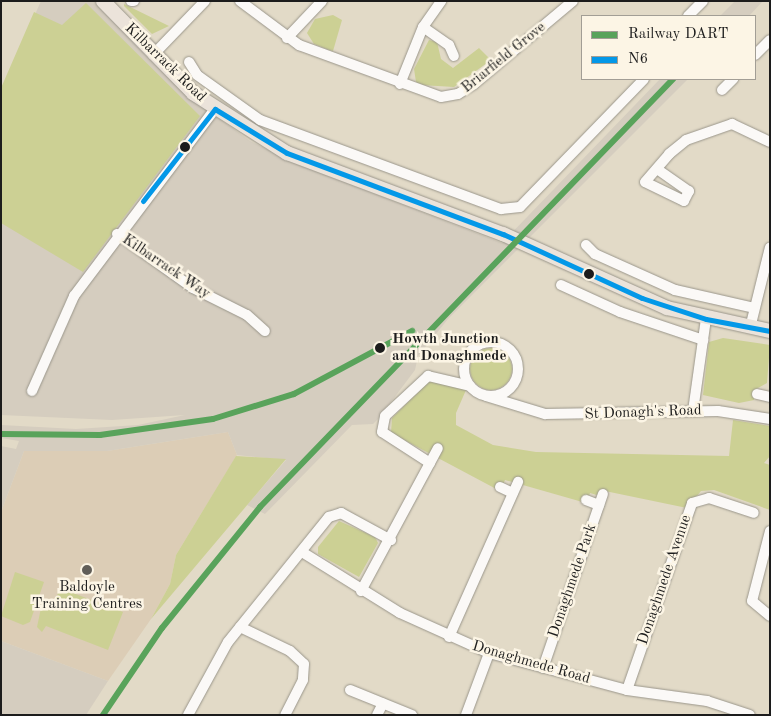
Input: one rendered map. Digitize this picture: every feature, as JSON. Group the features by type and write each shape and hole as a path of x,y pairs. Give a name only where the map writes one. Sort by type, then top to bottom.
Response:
{"main road":[{"name":"Kilbarrack Road","path":"103,1 153,56 215,109 251,134 311,163 448,212 642,298 706,319 770,331"}],"street":[{"path":"153,56 205,1"},
{"name":"Briarfield Grove","path":"240,1 287,38 428,96 458,94 573,1"},
{"path":"287,38 322,1"},
{"path":"400,84 423,27 441,1"},
{"path":"689,15 703,1"},
{"path":"423,27 449,45 454,56"},
{"path":"770,40 758,52 770,56"},
{"name":"Kilbarrack Road","path":"190,62 197,75 231,102 318,145 478,204 520,207 643,80"},
{"path":"728,84 737,91"},
{"path":"32,391 74,296 117,234 215,109"},
{"path":"657,169 686,140 724,125 738,126 770,142"},
{"path":"311,163 318,145"},
{"name":"Kilbarrack Way","path":"117,234 193,288 248,315 265,331"},
{"path":"586,244 595,254 675,290 754,308"},
{"path":"750,328 770,247"},
{"path":"561,285 620,312 703,340"},
{"path":"693,412 706,319"},
{"path":"470,386 465,361 475,347 492,342 514,355 518,372 510,388 516,406"},
{"name":"St Donagh's Road","path":"430,464 382,432 381,423 428,376 470,386 486,396 545,414 739,412 770,419"},
{"path":"486,396 510,388"},
{"path":"757,394 770,397"},
{"path":"360,591 391,540 438,448"},
{"path":"449,637 518,482"},
{"path":"500,487 513,493"},
{"name":"Donaghmede Park","path":"543,668 603,494"},
{"name":"Donaghmede Avenue","path":"627,690 692,503 709,498 754,513"},
{"path":"586,500 599,505"},
{"path":"188,715 240,627 333,513 341,513 391,540"},
{"path":"770,531 752,600 770,616"},
{"name":"Donaghmede Road","path":"302,552 360,591 449,637 489,654 627,690 707,701 750,715"},
{"path":"240,627 290,651 304,664 302,680 285,715"},
{"path":"466,715 489,654"},
{"path":"350,690 412,715"},
{"path":"377,715 383,703"}],"shaded area":[{"path":"41,1 94,1 180,90 250,141 297,164 502,243 659,80 687,80 448,319 418,356 415,370 379,418 373,424 352,425 265,514 247,505 286,460 237,455 228,432 107,451 24,451 1,512 1,446 16,449 19,441 1,438 1,425 76,429 138,425 185,415 112,420 1,415 1,91"},
{"path":"735,1 763,1 750,15 721,15"},
{"name":"Baldoyle Training Centres","path":"228,432 237,455 176,555 170,584 151,619 108,681 1,641 1,512 24,451 107,451"},
{"path":"1,641 108,681 86,715 1,715"}],"green space":[{"path":"86,3 200,116 83,272 1,223 1,88 34,12 62,25"},
{"path":"124,4 169,26 152,34"},
{"path":"333,15 342,20 333,51 314,44 307,33 315,19"},
{"path":"429,40 437,42 441,59 453,68 479,48 491,60 454,87 421,85 416,82 414,69"},
{"path":"723,338 770,345 767,383 756,389 754,400 739,403 703,395 709,342"},
{"path":"491,348 506,354 512,369 506,384 491,390 476,384 470,369 476,354"},
{"path":"430,380 466,390 456,413 456,425 493,445 536,452 729,456 733,420 770,426 770,456 764,463 770,465 770,510 714,490 701,491 687,508 605,491 600,496 590,493 586,503 505,480 500,491 391,433 392,418"},
{"path":"236,456 286,459 151,619 170,584 176,555"},
{"path":"339,521 375,537 378,543 359,577 318,554 318,547"},
{"path":"15,572 44,582 30,622 23,625 1,616"},
{"path":"60,588 123,612 108,650 46,626 42,632 37,627 41,608 45,603 53,606"}],"rail line":[{"name":"DART","path":"103,715 162,628 260,507 672,80"},
{"name":"DART","path":"1,434 100,435 213,419 294,394 412,331"}],"transit line":[{"name":"N6","path":"215,109 287,153 503,234 642,298 706,319 770,331"},
{"name":"N6","path":"143,201 215,109"}],"place":[{"name":"Howth Junction and Donaghmede","path":"380,348"},
{"name":"Baldoyle Training Centres","path":"87,570"}]}
